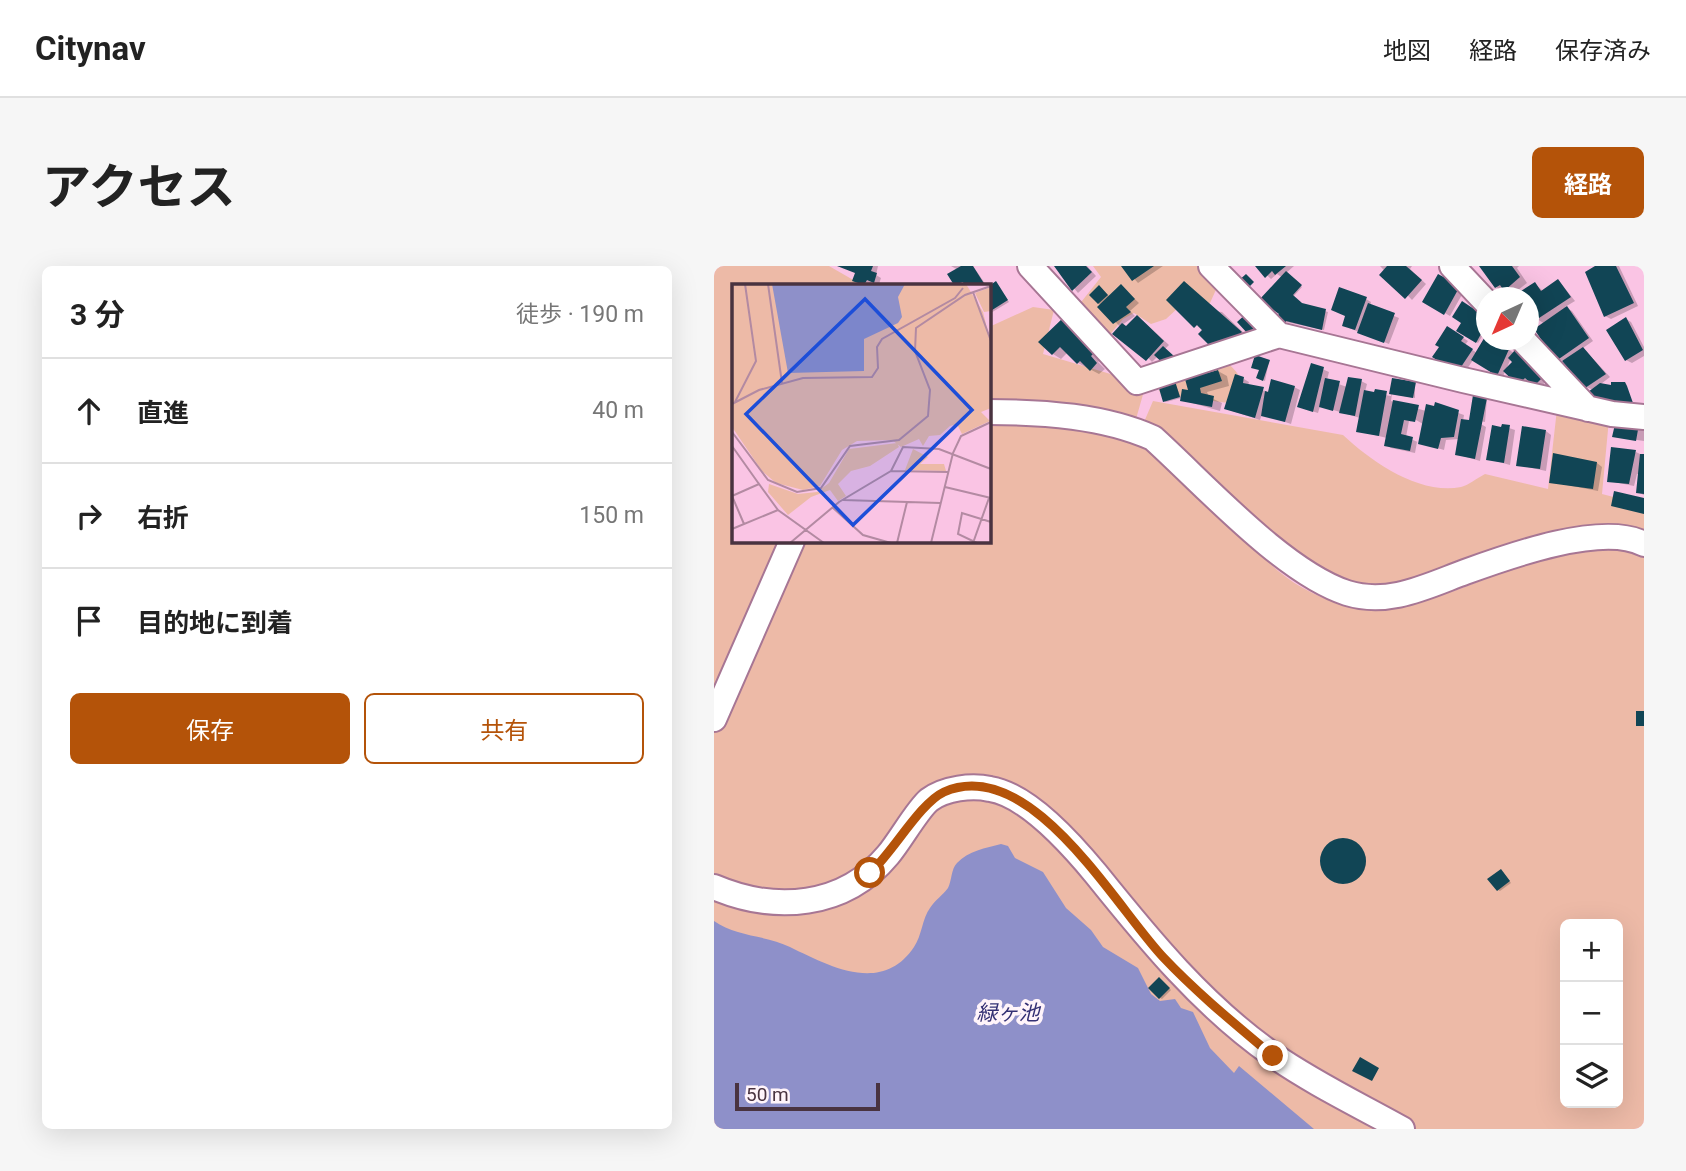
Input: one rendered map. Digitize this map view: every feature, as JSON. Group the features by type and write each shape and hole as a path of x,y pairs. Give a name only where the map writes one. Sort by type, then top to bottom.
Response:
{"street":[{"path":"1030,266 1137,382 1279,335 1588,409 1644,417"},
{"path":"1211,266 1279,335"},
{"path":"1452,266 1476,291"},
{"path":"1532,350 1588,409"},
{"path":"990,412 1029,412 1127,426 1153,438 1286,559 1314,579 1350,594 1383,597 1421,590 1466,572 1587,536 1628,536 1644,544"},
{"path":"714,719 792,542"},
{"path":"714,887 767,901 797,902 830,898 850,888 886,858 929,801 937,796 947,791 990,788 1016,797 1076,850 1161,956 1213,1006 1273,1056 1367,1122 1402,1129"}],"shaded area":[{"path":"714,266 829,266 860,284 732,284 732,542 990,542 990,327 1033,307 1054,310 1043,354 1124,378 1144,391 1136,419 1161,461 1277,570 1303,588 1337,603 1370,608 1402,606 1433,598 1528,564 1583,551 1613,549 1644,555 1644,1129 714,1129"},
{"path":"1093,266 1202,266 1219,283 1210,303 1179,307 1166,319 1151,324 1134,313 1123,319 1107,338 1078,306 1101,277"},
{"path":"1227,363 1240,377 1250,406 1162,394 1159,391 1163,385"},
{"path":"1153,401 1343,435 1368,456 1397,474 1429,486 1445,488 1464,486 1485,474 1548,489 1557,409 1609,419 1602,494 1644,505 1644,533 1618,527 1564,529 1511,544 1399,584 1362,586 1338,579 1290,549 1183,449 1160,430 1144,422"}],"water":[{"name":"緑ヶ池","path":"1001,844 1008,846 1015,858 1043,872 1066,908 1091,930 1103,947 1138,968 1151,994 1160,1001 1175,999 1181,1008 1193,1012 1210,1048 1234,1073 1239,1066 1314,1129 714,1129 714,921 732,930 781,943 838,968 871,973 887,970 901,962 914,947 927,912 948,888 957,863 972,853"}],"building":[{"path":"837,266 873,266 871,271 877,273 874,283 867,280 861,284 852,281 855,273"},
{"path":"961,266 973,266 984,284 953,284 947,274"},
{"path":"1054,266 1086,266 1092,272 1072,291"},
{"path":"1121,266 1154,266 1132,281"},
{"path":"1255,266 1286,266 1275,275 1272,271 1265,278"},
{"path":"1387,266 1406,266 1422,280 1405,299 1379,275"},
{"path":"1479,266 1512,266 1520,277 1509,287 1494,287"},
{"path":"1595,266 1616,266 1634,303 1604,317 1585,272"},
{"path":"1286,271 1302,285 1293,295 1302,303 1326,309 1322,330 1286,321 1285,324 1277,316 1279,314 1259,300"},
{"path":"1246,274 1254,282 1245,291 1237,282"},
{"path":"1438,274 1460,286 1444,315 1422,302"},
{"path":"1558,279 1571,297 1539,318 1539,288 1541,291"},
{"path":"996,281 1008,300 990,311 990,285"},
{"path":"1184,281 1242,332 1228,346 1223,341 1218,346 1214,342 1210,346 1198,334 1202,330 1197,325 1194,328 1166,300"},
{"path":"1121,284 1135,299 1126,307 1131,312 1113,324 1097,307"},
{"path":"1099,285 1108,295 1098,304 1089,295"},
{"path":"1339,287 1367,297 1355,330 1342,326 1345,316 1331,310"},
{"path":"1462,301 1476,310 1476,343 1456,331 1461,323 1452,317"},
{"path":"1368,303 1395,313 1384,343 1357,333"},
{"path":"1567,306 1589,338 1556,361 1539,336 1539,326"},
{"path":"1247,313 1258,324 1248,334 1237,322"},
{"path":"1137,315 1164,341 1146,361 1112,334 1122,323 1126,326"},
{"path":"1064,317 1097,350 1091,356 1097,363 1090,371 1080,361 1077,364 1060,347 1052,355 1038,342"},
{"path":"1626,317 1643,350 1625,361 1606,330"},
{"path":"1447,326 1464,337 1461,341 1473,349 1459,370 1453,370 1432,357 1439,347 1435,345"},
{"path":"1163,346 1175,357 1166,366 1154,355"},
{"path":"1583,347 1606,374 1585,388 1562,361"},
{"path":"1477,350 1509,350 1497,376 1471,360"},
{"path":"1517,350 1544,376 1534,386 1525,378 1518,385 1503,371 1512,362 1508,358"},
{"path":"1255,355 1270,360 1263,381 1256,378 1259,370 1251,368"},
{"path":"1311,363 1324,367 1313,412 1297,407"},
{"path":"1218,370 1222,381 1200,388 1201,393 1214,396 1212,407 1180,401 1182,389 1188,390 1185,379"},
{"path":"1235,374 1244,377 1243,383 1264,387 1255,418 1224,409"},
{"path":"1348,377 1362,379 1355,416 1339,413"},
{"path":"1325,378 1340,381 1333,411 1319,407"},
{"path":"1392,378 1416,382 1413,398 1389,394"},
{"path":"1271,379 1295,386 1285,422 1261,416 1265,391 1268,392"},
{"path":"1175,381 1180,397 1163,402 1158,385"},
{"path":"1611,382 1625,382 1633,403 1627,403 1626,408 1584,395 1600,383 1611,385"},
{"path":"1375,389 1387,391 1379,436 1356,432 1364,390 1374,392"},
{"path":"1473,395 1487,398 1475,459 1455,455 1461,419 1469,420"},
{"path":"1393,400 1419,405 1415,422 1404,420 1401,434 1413,437 1410,451 1384,446"},
{"path":"1435,402 1459,410 1454,437 1441,438 1438,449 1418,444 1426,404 1434,406"},
{"path":"1616,420 1639,424 1636,441 1612,437"},
{"path":"1502,424 1510,425 1504,463 1486,460 1492,425 1501,427"},
{"path":"1522,426 1546,430 1540,469 1516,466"},
{"path":"1611,447 1636,450 1629,484 1607,482"},
{"path":"1553,453 1597,462 1593,489 1549,483"},
{"path":"1640,454 1644,454 1644,494 1636,493"},
{"path":"1614,491 1644,498 1644,514 1611,506"},
{"path":"1636,711 1644,711 1644,726 1636,726"},
{"path":"1343,838 1359,845 1366,861 1359,877 1343,884 1327,877 1320,861 1327,845"},
{"path":"1501,869 1510,881 1497,891 1487,879"},
{"path":"1159,977 1170,988 1159,999 1148,988"},
{"path":"1360,1057 1379,1068 1372,1081 1352,1071"}],"route":[{"path":"870,873 886,858 929,801 947,791 990,788 1016,797 1076,850 1161,956 1213,1006 1273,1056"}]}
